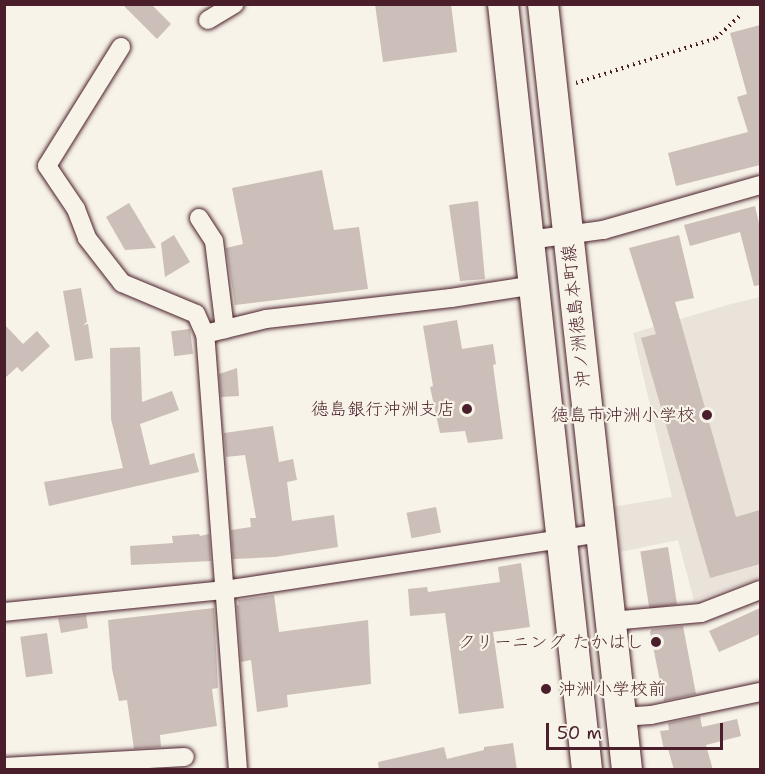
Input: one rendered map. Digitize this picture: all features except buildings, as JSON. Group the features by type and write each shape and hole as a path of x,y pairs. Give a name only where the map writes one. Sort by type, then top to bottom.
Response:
{"main road":[{"name":"沖ノ洲徳島本町線","path":"503,4 587,770"},
{"name":"沖ノ洲徳島本町線","path":"543,4 627,770"}],"street":[{"path":"208,20 235,4"},
{"path":"121,47 47,166 76,209 87,238 122,283 195,314 205,334 238,770"},
{"path":"529,240 603,230 760,185"},
{"path":"199,218 214,241 225,329"},
{"path":"205,334 266,318 451,298 535,285"},
{"path":"4,612 224,590 600,533"},
{"path":"611,621 701,613 760,590"},
{"path":"621,717 651,715 760,692"},
{"path":"4,767 185,757"}],"path":[{"path":"552,90 716,38 740,16"}],"shaded area":[{"name":"徳島市沖洲小学校","path":"760,297 760,578 694,601 678,540 620,552 612,507 672,497 633,333"}],"place":[{"name":"徳島銀行沖洲支店","path":"467,409"},
{"name":"徳島市沖洲小学校","path":"707,415"},
{"name":"クリーニング たかはし","path":"656,642"},
{"name":"沖洲小学校前","path":"546,689"}]}
